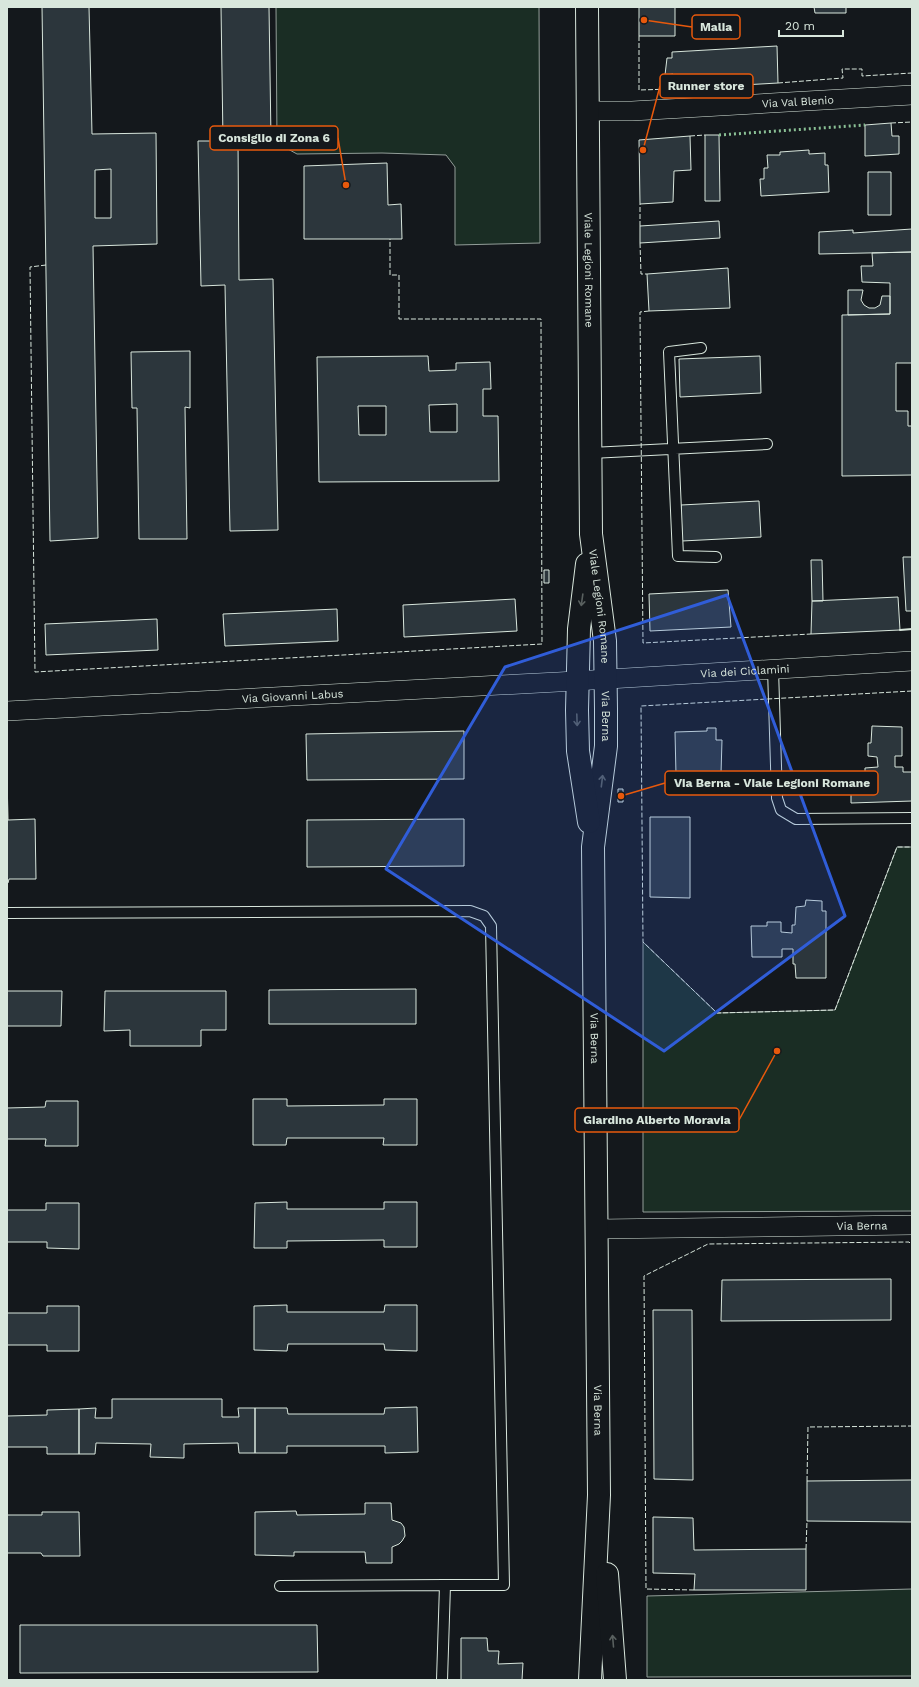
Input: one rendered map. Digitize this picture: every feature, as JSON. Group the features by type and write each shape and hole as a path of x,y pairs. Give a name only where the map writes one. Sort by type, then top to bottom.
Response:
{"main road":[{"name":"Viale Legioni Romane","path":"587,7 591,534 605,641 606,680"},
{"name":"Viale Legioni Romane","path":"578,681 578,629 591,534"},
{"name":"Via Berna","path":"590,1680 600,1495 593,847 606,746 606,680"},
{"name":"Via Berna","path":"578,681 578,751 593,847"},
{"name":"Via Berna","path":"600,1495 615,1680"}],"street":[{"name":"Via Val Blenio","path":"588,112 632,111 912,95"},
{"name":"Via dei Ciclamini","path":"578,681 912,661"},
{"name":"Via Giovanni Labus","path":"7,712 578,681"},
{"name":"Via Berna","path":"597,1229 912,1225"}],"lane":[{"path":"701,348 669,352 672,449 678,556 716,557"},
{"path":"591,453 767,444"},
{"path":"773,669 777,798 781,810 796,818 912,818"},
{"path":"7,913 470,911 484,916 491,926 504,1585 280,1586"},
{"path":"442,1680 445,1585"}],"highlighted area":[{"path":"727,595 845,916 664,1051 386,869 505,667"}],"green space":[{"path":"276,7 539,7 540,243 455,245 455,167 446,155 382,153 297,154 277,143"},
{"path":"897,847 912,847 912,1211 643,1212 643,942 717,1013 835,1010"},
{"path":"912,1589 912,1676 647,1677 647,1596"}],"building":[{"path":"42,7 89,7 92,134 156,133 157,244 93,246 98,538 50,541","holes":["111,169 111,218 95,218 95,170"]},
{"path":"221,7 269,7 271,139 238,140 239,280 273,279 278,530 230,531 225,285 201,286 198,141 223,141"},
{"path":"639,7 675,7 675,36 639,36"},
{"path":"814,7 846,7 846,13 815,13"},
{"path":"777,46 778,83 673,89 673,74 665,75 667,58 672,58 672,52"},
{"path":"891,123 892,136 899,136 899,154 865,156 865,125"},
{"path":"705,135 719,135 720,201 705,201"},
{"path":"690,136 691,170 674,171 673,202 640,204 639,140"},
{"path":"809,150 809,154 825,153 825,165 828,165 829,192 761,196 760,179 764,179 764,168 768,168 767,155 780,155 780,152"},
{"path":"387,163 388,205 401,204 402,239 304,239 304,166"},
{"path":"868,172 891,172 891,215 868,215"},
{"path":"719,221 720,238 640,243 640,226"},
{"path":"912,229 912,252 819,254 819,232 853,230 853,233"},
{"path":"912,252 912,363 896,363 896,411 908,411 908,426 912,426 912,475 842,476 842,315 890,314 890,283 862,282 861,266 873,266 872,253"},
{"path":"728,268 730,308 649,311 647,274"},
{"path":"848,290 863,290 861,300 864,305 869,308 875,308 880,305 882,296 890,296 890,314 848,315"},
{"path":"190,351 190,408 185,407 187,539 139,539 137,408 132,408 131,352"},
{"path":"428,356 429,371 456,370 456,363 490,362 491,389 483,389 483,416 498,416 499,481 319,482 317,357","holes":["457,404 457,432 430,432 429,405","358,406 386,406 386,435 359,435"]},
{"path":"760,356 761,393 680,397 679,359"},
{"path":"759,501 761,537 682,541 681,505"},
{"path":"903,557 912,557 912,611 906,611"},
{"path":"811,560 822,560 823,601 812,601"},
{"path":"544,570 549,570 549,583 544,583"},
{"path":"728,590 731,627 650,631 649,594"},
{"path":"898,597 900,630 811,634 812,601"},
{"path":"515,599 517,631 404,637 403,605"},
{"path":"337,609 338,641 225,646 223,614"},
{"path":"157,619 158,650 46,655 45,624"},
{"path":"872,726 902,727 902,756 895,756 895,767 903,767 903,772 912,772 912,801 851,803 851,785 859,785 859,772 865,772 865,768 878,767 877,757 868,756 868,743 871,743"},
{"path":"707,728 716,728 716,740 722,740 721,774 676,775 675,732 707,731"},
{"path":"464,731 464,779 307,780 306,734"},
{"path":"7,776 8,820 35,819 36,879 9,879 8,883 7,883"},
{"path":"618,789 623,789 623,802 618,802"},
{"path":"650,817 690,817 690,898 650,897"},
{"path":"464,819 464,866 307,867 307,820"},
{"path":"806,900 822,901 822,911 826,911 826,978 796,978 795,964 793,964 793,949 782,949 782,957 752,957 751,926 767,926 767,922 781,922 781,932 792,933 792,925 795,925 796,907 805,906"},
{"path":"416,989 416,1024 269,1024 269,990"},
{"path":"7,991 62,991 61,1026 7,1026"},
{"path":"105,991 226,991 226,1030 201,1030 201,1046 130,1046 130,1030 104,1031"},
{"path":"253,1099 287,1099 287,1106 384,1105 384,1099 417,1099 417,1145 383,1145 384,1138 287,1138 286,1145 253,1145"},
{"path":"46,1101 78,1101 78,1146 45,1146 46,1139 7,1139 7,1108 45,1107"},
{"path":"287,1202 287,1209 384,1209 384,1202 417,1202 417,1247 384,1247 384,1240 287,1241 287,1248 254,1248 255,1203"},
{"path":"46,1203 79,1203 79,1249 47,1248 47,1242 7,1242 7,1210 46,1210"},
{"path":"891,1279 891,1320 721,1321 722,1280"},
{"path":"287,1305 287,1312 384,1312 385,1305 417,1305 417,1351 385,1350 384,1344 288,1344 287,1351 254,1350 254,1306"},
{"path":"47,1306 79,1306 79,1351 47,1351 47,1345 7,1345 7,1313 47,1313"},
{"path":"653,1310 692,1310 693,1480 654,1479"},
{"path":"112,1399 222,1399 222,1417 239,1417 238,1408 255,1408 255,1453 239,1453 238,1443 184,1444 184,1458 150,1457 151,1444 96,1443 95,1454 79,1454 79,1409 96,1408 95,1418 112,1418"},
{"path":"417,1407 418,1452 385,1453 385,1446 287,1446 287,1453 255,1453 255,1408 287,1408 288,1414 384,1414 385,1408"},
{"path":"79,1409 79,1454 47,1454 47,1447 7,1447 7,1416 47,1415 47,1410"},
{"path":"912,1480 912,1522 807,1521 807,1481"},
{"path":"365,1503 391,1503 392,1520 401,1523 404,1527 405,1536 402,1541 392,1547 392,1563 366,1563 365,1552 294,1552 294,1556 255,1555 255,1512 296,1511 297,1515 365,1514"},
{"path":"42,1512 79,1512 80,1556 43,1556 41,1553 7,1553 7,1515 42,1515"},
{"path":"653,1517 693,1518 694,1550 806,1549 806,1590 694,1590 695,1574 653,1573"},
{"path":"20,1625 317,1625 318,1672 20,1673"},
{"path":"461,1638 487,1638 488,1651 499,1651 498,1664 523,1663 522,1680 461,1680"}],"hedge":[{"path":"719,135 865,125"}],"fence":[{"path":"639,36 639,90 673,89"},
{"path":"778,83 843,78 842,69 862,69 862,76 912,73"},
{"path":"891,123 912,122"},
{"path":"690,136 705,135"},
{"path":"640,204 640,226"},
{"path":"46,265 30,267 35,672 542,644 541,319 399,319 399,275 390,275 390,239"},
{"path":"640,243 641,274 647,274"},
{"path":"649,311 640,312 643,643 811,634"},
{"path":"912,691 641,706 643,942 717,1013 835,1010 897,847 912,847"},
{"path":"694,1590 646,1589 644,1276 708,1244 909,1242 912,1245"},
{"path":"807,1481 808,1427 912,1426"},
{"path":"806,1549 807,1521"}],"wall":[{"path":"900,630 912,629"}],"place":[{"name":"Malia","path":"644,20"},
{"name":"Runner store","path":"643,150"},
{"name":"Consiglio di Zona 6","path":"346,185"},
{"name":"Via Berna - Viale Legioni Romane","path":"621,796"},
{"name":"Giardino Alberto Moravia","path":"777,1051"}]}
